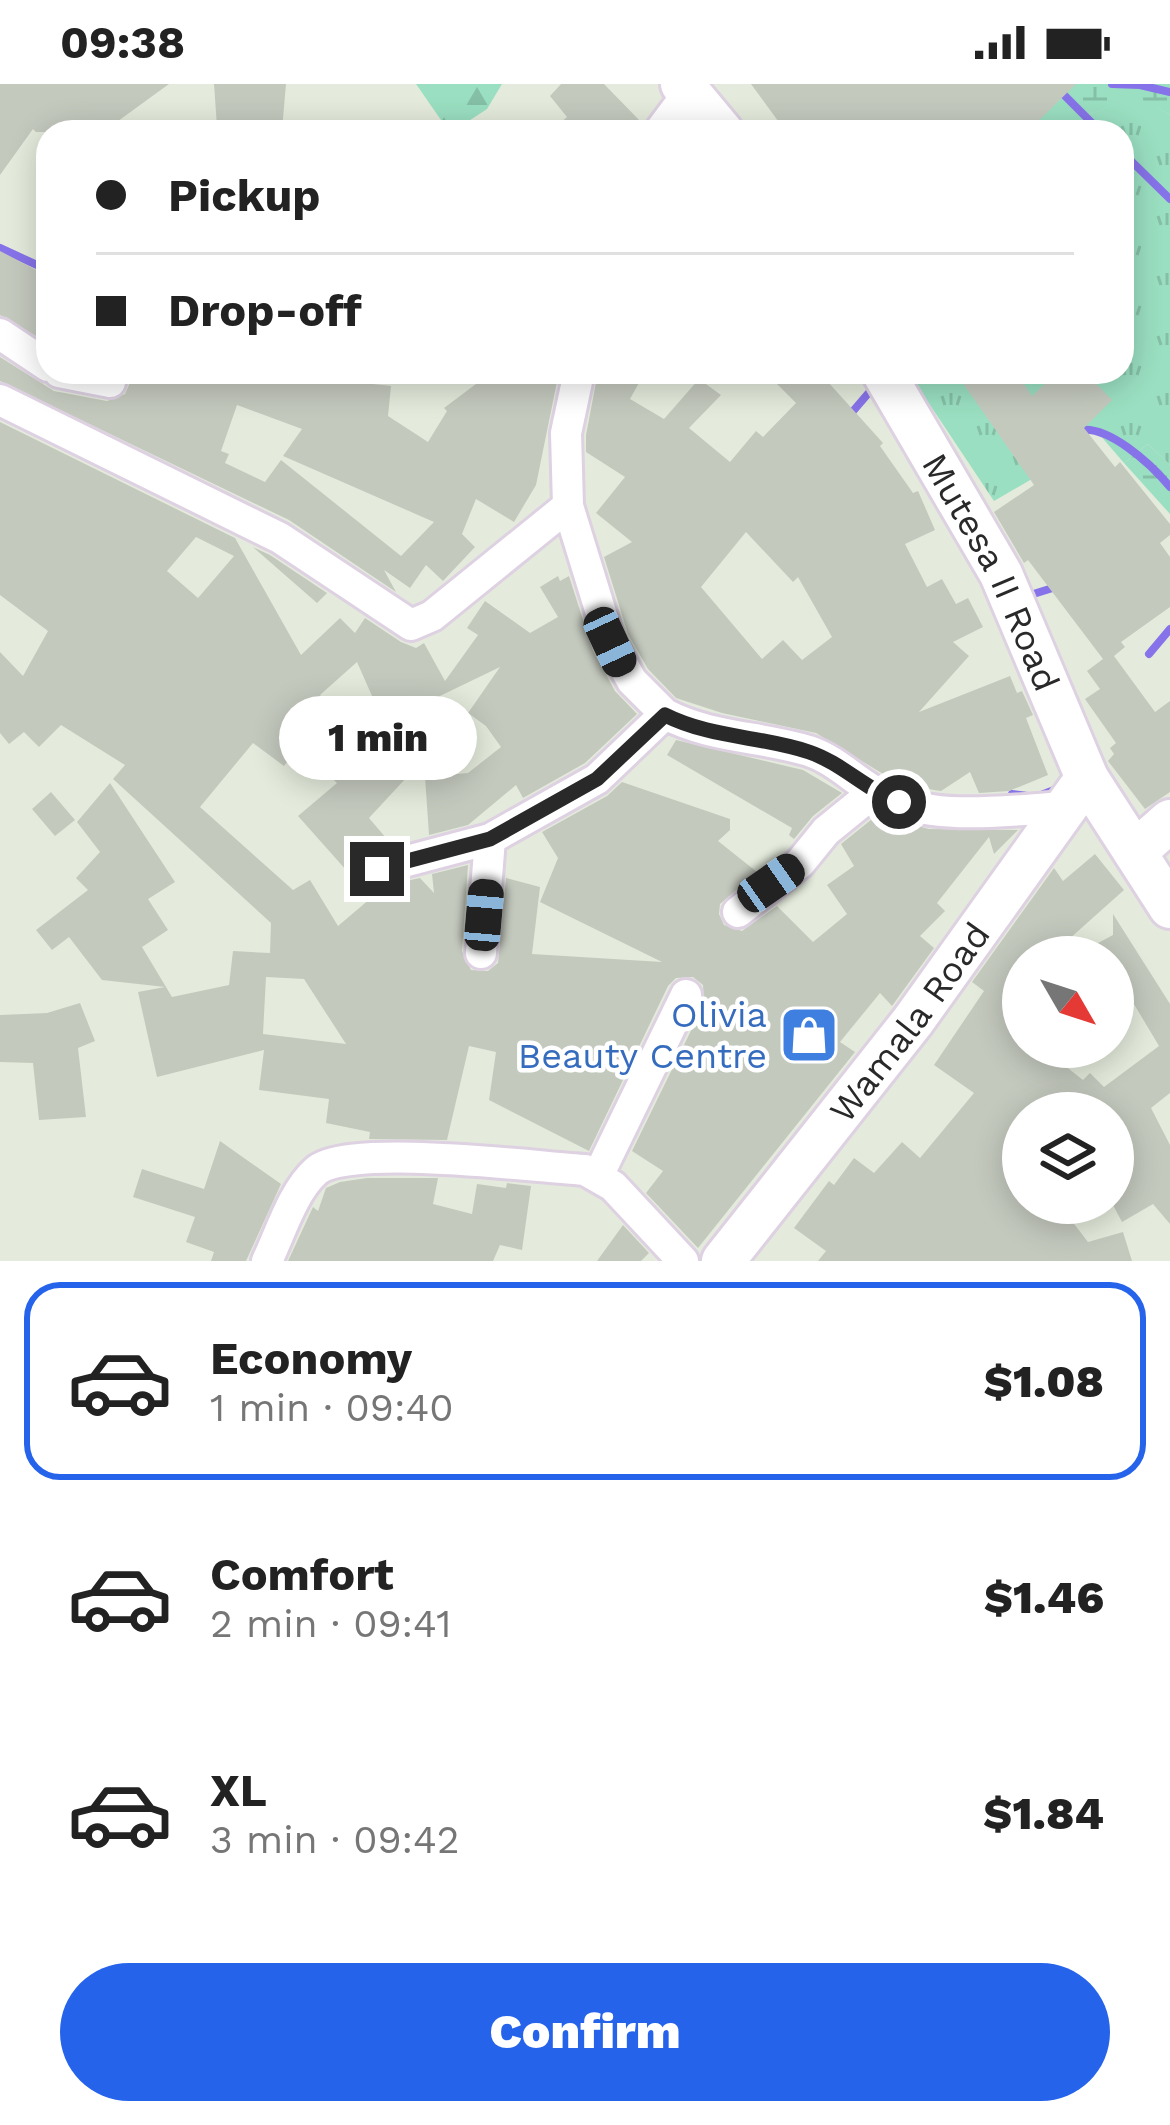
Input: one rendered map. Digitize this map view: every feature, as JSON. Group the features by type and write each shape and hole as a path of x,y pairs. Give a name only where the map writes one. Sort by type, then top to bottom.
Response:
{"street":[{"path":"666,120 685,88 712,120"},
{"path":"0,334 36,358"},
{"path":"576,384 566,433 568,506 610,642 632,681 665,715 722,736 815,753 874,792 899,802 940,809 1076,792"},
{"name":"Mutesa II Road","path":"890,384 1001,574 1076,792 1135,852 1170,908"},
{"path":"0,400 280,538 411,625 432,616 568,506"},
{"path":"377,869 490,839 597,779 665,715"},
{"path":"738,912 800,863 826,830 874,792"},
{"name":"Wamala Road","path":"723,1261 927,1002 1076,792"},
{"path":"1135,852 1170,821"},
{"path":"481,953 490,839"},
{"path":"598,1176 686,995"},
{"path":"267,1261 314,1172 331,1162 383,1157 585,1170 613,1186 683,1261"}],"green space":[{"path":"416,84 502,84 487,109 470,120 441,120"},
{"path":"1053,84 1085,116 1137,96 1170,115 1170,465 1148,444 1124,463 1099,434 1085,428 1071,434 1051,468 994,501 916,384 1134,384 1134,120 903,120"},
{"path":"1054,84 1170,84 1170,115 1137,97 1085,116"},
{"path":"1148,444 1170,465 1170,514 1124,463"}],"building":[{"path":"0,84 169,84 120,120 36,120 36,132 33,129 0,175"},
{"path":"214,84 286,84 283,120 217,120"},
{"path":"561,84 604,84 639,120 564,120 567,117 550,96"},
{"path":"751,84 1076,84 1039,120 777,120"},
{"path":"0,251 36,270 36,336 0,315"},
{"path":"0,357 36,384 107,401 125,394 129,384 391,386 388,416 428,442 447,411 444,408 476,384 557,384 536,485 514,522 476,499 462,534 475,547 443,581 426,565 410,588 384,570 396,592 289,520 0,381","holes":["237,405 302,429 283,456 434,522 401,556 281,460 265,482 225,463 229,454 221,451"]},
{"path":"596,384 638,384 630,399 664,419 695,384 706,384 721,395 689,428 730,462 756,431 763,437 796,403 777,384 830,384 883,443 880,446 913,493 918,491 935,530 905,544 927,587 942,579 956,604 968,598 983,627 953,642 969,656 919,712 1010,676 1033,715 1026,718 1048,775 1009,791 979,793 970,772 941,791 914,787 888,777 816,733 676,698 648,669 628,634 604,557 632,542 596,513 625,477 586,452","holes":["746,532 793,582 798,577 832,637 802,660 783,640 762,659 701,587"]},
{"path":"963,384 1024,384 1032,396 1044,384 1097,384 1112,400 1084,428 1115,467 1120,462 1170,524 1170,535 1160,543 1170,557 1170,607 1121,642 1125,647 1114,656 1155,712 1170,701 1170,792 1145,809 1108,761 1116,743 1085,699 1100,689 1087,671 1103,659 1028,560 1024,563 994,512 1034,485"},
{"path":"0,422 235,538 301,655 340,618 355,633 365,618 401,642 416,648 424,643 445,681 478,635 467,628 485,601 530,633 558,617 540,587 558,576 560,581 569,576 593,651 615,691 637,714 585,763 523,798 516,785 468,825 429,835 425,777 468,773 501,747 486,726 468,713 500,667 384,723 357,662 320,695 407,777 369,818 392,845 364,854 359,875 373,888 420,878 434,893 432,874 468,865 462,951 471,970 488,971 498,963 506,878 540,887 532,954 662,962 540,902 558,858 542,832 607,796 622,782 730,819 730,830 718,841 757,872 720,904 724,925 742,931 777,906 813,942 847,914 827,885 854,866 841,844 877,815 929,829 1018,830 994,854 989,837 937,903 945,911 920,936 934,948 892,1006 880,993 840,1042 855,1052 698,1248 646,1193 663,1171 632,1151 704,1004 703,985 693,977 676,978 668,986 589,1151 489,1100 496,1052 469,1046 447,1140 369,1139 370,1132 326,1123 329,1099 259,1090 264,1050 157,1077 138,992 165,987 102,980 69,937 52,950 36,930 88,890 76,878 100,852 77,822 110,783 175,882 148,899 168,930 142,947 172,997 229,985 233,951 270,953 271,923 113,779 125,765 61,725 39,747 24,732 9,744 0,733 0,652 23,676 48,631 0,595","holes":["196,537 234,556 198,598 167,571","253,743 284,766 299,747 337,783 298,816 371,898 338,926 310,880 293,890 200,807","266,977 304,979 346,1044 263,1034"]},
{"path":"253,547 270,555 327,593 317,603"},
{"path":"676,740 803,770 842,793 794,839 789,835 792,828 667,755"},
{"path":"51,792 75,820 55,836 32,809"},
{"path":"1095,854 1124,890 1073,936 1005,936 1054,868 1063,881"},
{"path":"1113,914 1127,936 1111,936"},
{"path":"1002,940 1002,1068 1068,1068 1083,1080 1090,1073 1104,1087 1159,1046 1134,1004 1134,947 1170,1004 1170,1093 1151,1108 1170,1145 1170,1224 1153,1204 1134,1215 1134,1092 1002,1092 1002,1224 1074,1224 1088,1242 1123,1232 1132,1261 818,1261 826,1251 794,1228 829,1181 834,1185 854,1158 874,1173 902,1142 920,1158 974,1093 934,1065 984,991 972,982"},
{"path":"80,1003 95,1041 78,1048 86,1117 39,1120 33,1063 0,1062 0,1015 47,1013"},
{"path":"220,1141 281,1184 246,1261 211,1261 214,1252 186,1242 195,1217 133,1197 142,1169 204,1189"},
{"path":"367,1178 438,1178 433,1204 472,1214 477,1184 531,1186 522,1250 500,1245 493,1261 288,1261 326,1188"},
{"path":"623,1225 649,1253 641,1261 597,1261"}],"waterway":[{"path":"1053,84 1089,120"},
{"path":"1112,84 1170,92"},
{"path":"1134,164 1170,199"},
{"path":"0,248 36,264"},
{"path":"848,417 872,389"},
{"path":"1077,431 1114,439 1170,487"},
{"path":"1025,592 1027,596 1059,586"},
{"path":"1149,654 1170,629"},
{"path":"1012,794 1036,797 1054,790"}],"place":[{"name":"Olivia Beauty Centre","path":"809,1035"}],"route":[{"path":"377,869 490,839 597,779 665,715 722,736 815,753 874,792 899,802"}]}
